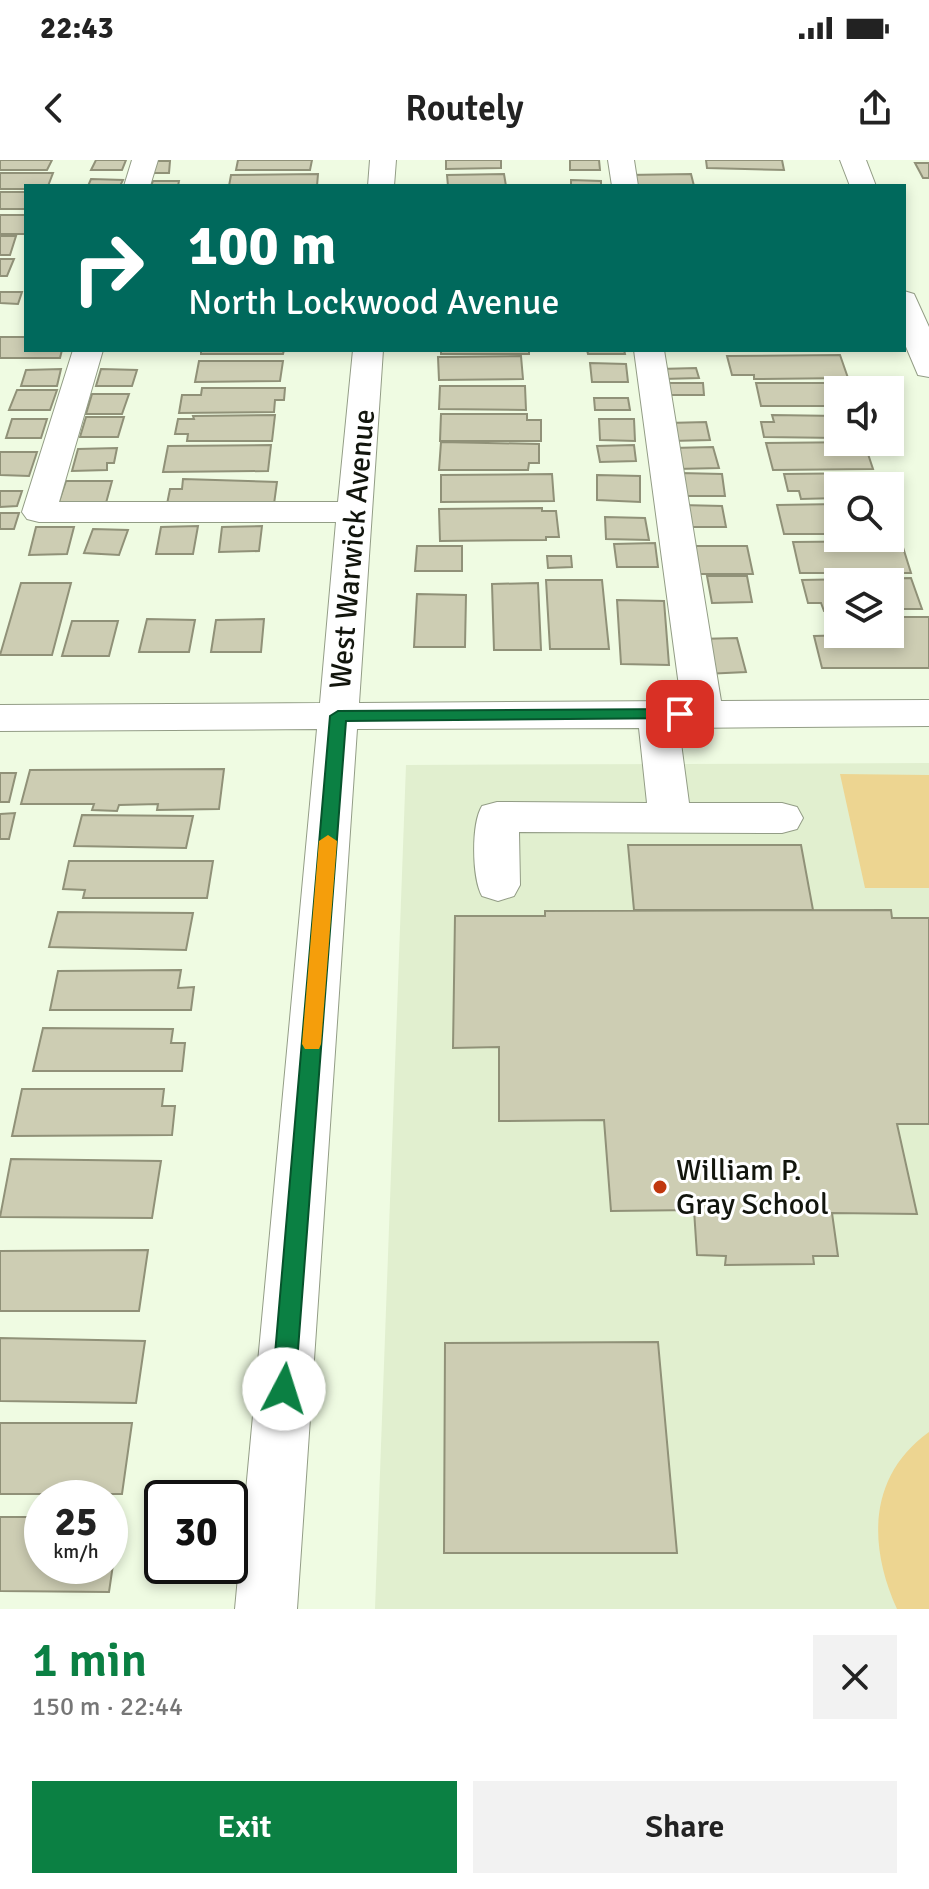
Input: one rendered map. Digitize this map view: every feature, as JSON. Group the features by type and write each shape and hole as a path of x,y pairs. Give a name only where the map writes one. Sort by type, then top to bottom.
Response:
{"street":[{"path":"138,184 145,160"},
{"path":"381,184 383,160"},
{"path":"621,160 625,184"},
{"path":"853,160 862,184"},
{"path":"906,305 929,368"},
{"path":"87,352 39,512 355,512"},
{"name":"West Warwick Avenue","path":"266,1609 368,352"},
{"path":"649,352 703,714"},
{"path":"0,718 929,713"},
{"path":"657,715 670,818"},
{"path":"498,885 497,817 782,818"}],"shaded area":[{"name":"William P. Gray School","path":"929,763 929,1609 375,1609 406,765"},
{"path":"840,774 929,775 929,888 865,888"},
{"path":"929,1432 929,1609 897,1609 881,1561 879,1513 884,1490 894,1469"}],"building":[{"path":"0,160 52,160 47,170 0,170"},
{"path":"96,160 126,160 122,170 91,170"},
{"path":"238,160 312,160 310,170 236,170"},
{"path":"446,160 501,160 501,168 446,169"},
{"path":"570,160 599,160 600,170 570,170"},
{"path":"706,160 782,160 784,170 707,168"},
{"path":"154,161 170,161 169,173 153,173"},
{"path":"915,163 929,163 929,178 923,178"},
{"path":"0,173 53,173 49,184 24,184 24,189 0,189"},
{"path":"318,174 317,184 229,184 231,175"},
{"path":"504,174 506,184 448,184 447,175"},
{"path":"691,174 694,184 630,184 628,175"},
{"path":"91,179 123,180 121,184 89,184"},
{"path":"571,180 601,181 601,184 571,184"},
{"path":"153,181 179,181 178,184 152,184"},
{"path":"0,192 24,192 24,209 0,209"},
{"path":"0,215 24,215 24,234 0,234"},
{"path":"0,236 16,236 10,255 0,255"},
{"path":"0,259 14,259 7,276 0,276"},
{"path":"0,292 22,292 18,304 0,303"},
{"path":"0,337 24,337 24,352 62,352 60,358 0,358"},
{"path":"201,352 284,352 283,354"},
{"path":"441,352 529,352 529,354"},
{"path":"588,352 625,354 588,354"},
{"path":"840,355 847,376 754,379 754,375 732,375 727,356"},
{"path":"521,356 523,379 439,380 438,357"},
{"path":"199,361 283,361 280,381 195,382"},
{"path":"590,363 626,364 628,382 592,382"},
{"path":"696,368 699,378 663,379 660,369"},
{"path":"61,369 57,386 21,386 26,370"},
{"path":"101,369 137,370 132,386 96,386"},
{"path":"667,383 703,383 704,395 669,395"},
{"path":"756,383 824,383 824,406 761,406"},
{"path":"440,386 525,386 526,410 439,409"},
{"path":"202,388 285,388 284,400 275,400 274,412 179,413 182,395 201,395"},
{"path":"17,390 57,390 50,410 9,410"},
{"path":"92,394 129,394 122,414 86,414"},
{"path":"594,398 628,398 630,410 595,410"},
{"path":"441,414 527,414 527,420 541,420 541,441 440,441"},
{"path":"275,415 272,441 187,441 188,434 175,434 178,419 194,419 193,416"},
{"path":"772,415 824,416 824,438 764,437 761,422 774,422"},
{"path":"86,417 124,417 118,437 80,437"},
{"path":"12,419 47,419 41,438 6,438"},
{"path":"599,419 634,419 635,441 600,440"},
{"path":"706,422 710,440 672,441 668,423"},
{"path":"441,442 539,444 539,463 529,463 528,470 439,470"},
{"path":"824,442 824,456 869,456 873,469 773,470 766,443"},
{"path":"271,445 268,471 163,472 168,446"},
{"path":"634,445 636,461 600,462 597,446"},
{"path":"713,447 719,468 677,469 673,448"},
{"path":"117,448 114,463 107,463 107,470 72,471 78,449"},
{"path":"0,452 37,452 29,476 0,475"},
{"path":"680,473 722,474 725,496 683,496"},
{"path":"552,474 554,501 441,502 441,475"},
{"path":"784,474 824,474 824,498 801,499 799,491 788,491"},
{"path":"597,475 640,476 640,502 597,500"},
{"path":"183,479 277,482 274,504 167,504 170,489 182,489"},
{"path":"66,481 112,481 106,503 59,502"},
{"path":"0,491 22,491 17,506 0,507"},
{"path":"824,504 824,534 784,534 777,505"},
{"path":"681,505 722,506 726,527 684,527"},
{"path":"542,508 542,511 556,511 559,537 546,537 546,540 440,541 439,509"},
{"path":"0,513 19,513 14,529 0,529"},
{"path":"605,517 645,518 649,540 606,539"},
{"path":"198,526 193,554 156,554 161,527"},
{"path":"262,526 259,551 219,552 222,527"},
{"path":"36,527 74,527 67,554 29,555"},
{"path":"93,529 128,530 119,555 84,553"},
{"path":"793,542 824,542 824,552 904,551 911,573 904,573 904,568 824,568 824,573 800,573"},
{"path":"655,543 658,567 617,567 614,544"},
{"path":"417,546 462,546 462,571 415,571"},
{"path":"688,546 747,546 753,574 693,574"},
{"path":"547,556 571,556 572,567 548,568"},
{"path":"707,576 747,576 752,602 712,603"},
{"path":"904,578 911,578 922,609 904,609"},
{"path":"546,580 602,580 609,649 550,649"},
{"path":"802,580 824,580 824,611 821,603 808,603"},
{"path":"21,583 71,583 52,655 0,655"},
{"path":"538,583 541,650 494,650 492,584"},
{"path":"417,594 466,595 465,647 414,647"},
{"path":"617,600 664,601 669,665 621,664"},
{"path":"904,617 929,617 929,668 822,668 814,636 824,636 824,648 904,648"},
{"path":"147,619 195,620 189,652 139,652"},
{"path":"264,619 261,652 211,652 216,620"},
{"path":"72,621 118,621 109,656 62,656"},
{"path":"737,638 746,672 705,674 698,639"},
{"path":"224,769 219,809 157,810 158,804 119,805 117,811 92,810 94,804 21,804 30,770"},
{"path":"0,773 16,773 9,802 0,802"},
{"path":"15,813 9,839 0,839 0,814"},
{"path":"82,815 193,816 186,848 74,846"},
{"path":"628,845 801,845 813,910 634,910"},
{"path":"69,861 213,861 207,898 83,898 85,890 63,889"},
{"path":"891,910 892,918 929,918 929,1124 897,1124 917,1214 832,1213 838,1256 813,1256 814,1264 725,1265 726,1256 697,1255 694,1210 611,1211 604,1120 499,1121 499,1047 453,1048 455,916 545,916 545,911"},
{"path":"58,912 193,913 186,950 49,947"},
{"path":"181,970 178,988 194,987 191,1010 50,1010 58,971"},
{"path":"43,1028 173,1029 171,1043 185,1043 182,1071 33,1071"},
{"path":"22,1089 164,1089 162,1106 175,1106 172,1135 12,1136"},
{"path":"11,1159 161,1161 152,1218 0,1217"},
{"path":"148,1250 139,1311 0,1311 0,1251"},
{"path":"0,1338 145,1341 136,1403 0,1401"},
{"path":"658,1342 677,1553 444,1553 445,1343"},
{"path":"0,1423 132,1423 124,1480 24,1480 24,1494 0,1494"},
{"path":"0,1517 24,1517 24,1584 110,1584 109,1592 0,1591"}],"slow traffic":[{"path":"312,1044 328,841"}],"place":[{"name":"William P. Gray School","path":"660,1187"}],"route":[{"path":"284,1389 338,716 680,714"}]}
